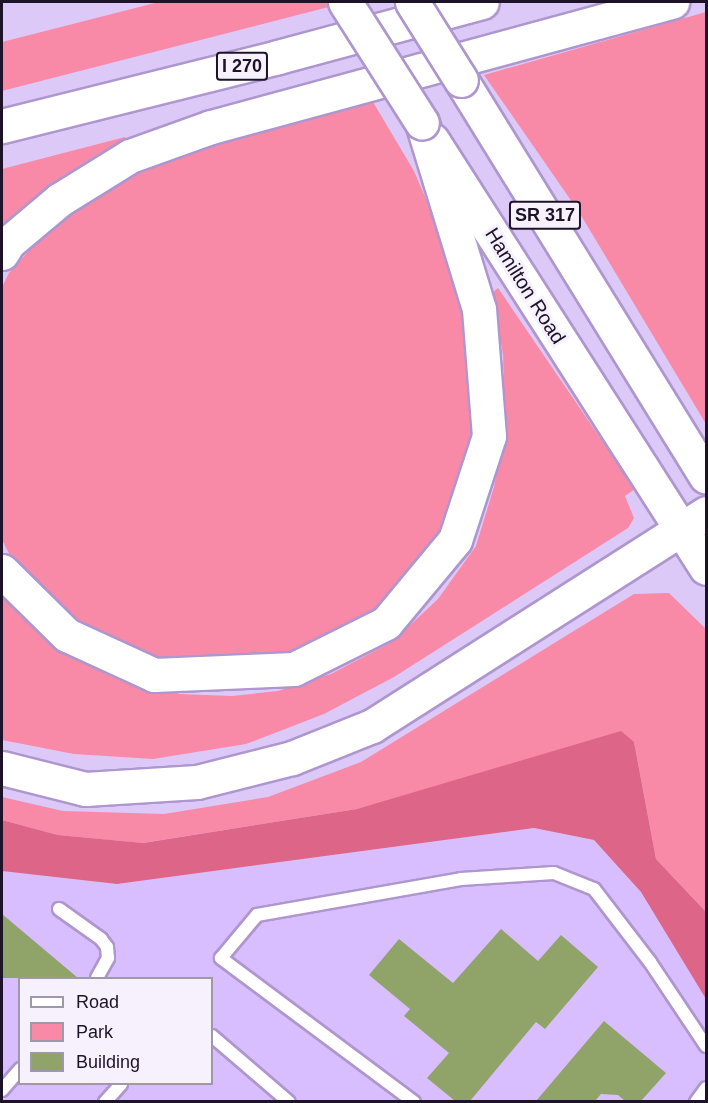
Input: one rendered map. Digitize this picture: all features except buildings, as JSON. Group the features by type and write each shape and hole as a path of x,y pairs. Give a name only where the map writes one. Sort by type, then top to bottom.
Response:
{"main road":[{"name":"Hamilton Road","path":"345,2 422,123 694,522 706,568"},
{"name":"SR 317","path":"412,2 706,476"},
{"name":"I 270","path":"2,126 278,57 482,2"},
{"path":"2,254 8,243 59,200 130,156 211,127 672,2"},
{"path":"2,571 67,635 154,675 294,669 386,623 455,540 489,436 479,309 422,123"},
{"path":"2,768 85,789 197,782 292,758 372,726 694,522"}],"lane":[{"path":"414,1101 221,957 257,915 461,879 554,873 594,889 650,962 706,1046"},
{"path":"59,909 101,939 107,947 108,958 98,977"},
{"path":"213,1037 289,1101"},
{"path":"2,1090 18,1071"},
{"path":"105,1101 119,1085"},
{"path":"696,1101 706,1088"}],"shaded area":[{"path":"621,731 634,742 656,859 706,912 706,999 641,892 594,840 534,828 117,884 2,871 2,820 58,835 143,843 357,809"},
{"path":"534,828 594,840 641,892 706,999 706,1101 2,1101 2,871 117,884"}],"green space":[{"path":"159,2 348,2 2,91 2,42"},
{"path":"706,12 706,424 579,212 484,75"},
{"path":"373,102 414,171 452,260 469,327 475,416 467,484 445,539 378,616 289,659 162,661 109,643 53,605 13,561 2,540 2,287 9,273 55,222 113,183 159,161"},
{"path":"125,137 128,146 2,242 2,169"},
{"path":"498,288 635,489 625,496 634,518 628,528 394,677 324,714 246,744 153,759 74,754 2,740 2,590 51,641 113,676 180,694 232,696 278,691 331,674 392,642 438,599 476,546 494,487 505,426 503,354 491,294"},
{"path":"669,593 706,629 706,912 656,859 634,742 357,809 142,843 58,835 2,820 2,797 63,811 164,814 268,797 361,762 634,594"}]}
